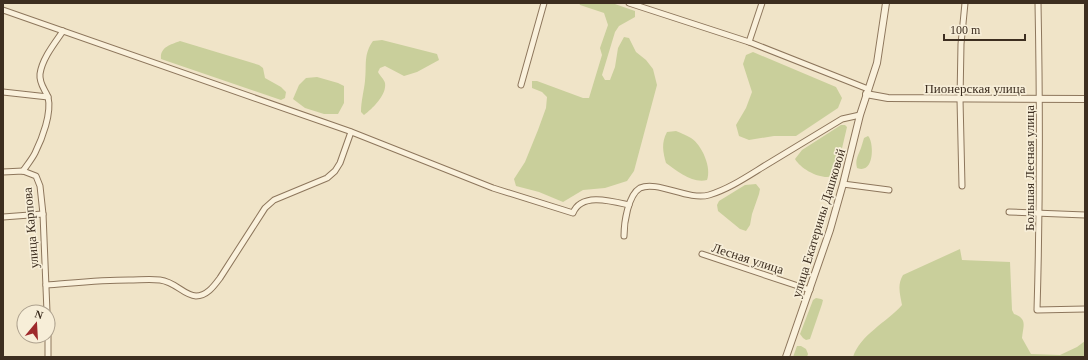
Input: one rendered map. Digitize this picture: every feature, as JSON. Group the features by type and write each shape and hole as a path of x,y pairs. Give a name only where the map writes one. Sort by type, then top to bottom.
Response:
{"street":[{"path":"521,85 544,3"},
{"path":"629,3 749,42 867,92"},
{"path":"749,42 762,3"},
{"name":"улица Екатерины Дашковой","path":"786,357 830,230 843,184 860,115 879,52 886,3"},
{"path":"962,186 960,99 961,44 965,3"},
{"name":"Большая Лесная улица","path":"1038,3 1040,213 1037,310 1085,309"},
{"path":"3,10 351,132 493,188 572,213 575,207 583,202 594,200 611,200 629,205"},
{"path":"23,171 35,153 47,120 49,108 48,97 41,82 40,74 50,50 62,31"},
{"path":"3,92 48,97"},
{"name":"Пионерская улица","path":"867,92 888,98 1085,99"},
{"path":"624,236 624,228 632,196 640,189 651,186 696,196 709,195 738,182 842,119 860,115"},
{"path":"46,285 105,280 158,280 170,282 190,294 197,296 204,294 212,288 220,278 265,208 274,200 327,178 336,171 351,132"},
{"name":"улица Карпова","path":"3,172 23,171 36,176 40,186 43,214 47,304"},
{"path":"843,184 889,190"},
{"path":"1009,212 1085,215"},
{"path":"3,217 43,214"},
{"name":"Лесная улица","path":"702,254 810,290"},
{"path":"48,344 48,357"}],"green space":[{"path":"579,3 612,3 635,11 635,17 619,26 615,32 602,75 605,80 610,80 615,67 618,48 624,37 629,38 636,52 646,60 653,69 657,85 634,171 627,181 605,188 583,190 563,202 539,192 516,186 514,179 525,162 546,108 547,97 542,92 532,88 532,81 537,81 583,98 589,98 602,55 600,48 608,25 604,13 580,5"},
{"path":"382,40 437,54 439,60 417,72 404,76 385,66 380,68 378,72 385,83 384,92 375,105 364,115 361,112 361,108 368,51 373,41"},
{"path":"180,41 259,65 263,68 265,78 281,87 286,92 285,98 281,100 161,59 162,52 166,47"},
{"path":"753,52 836,87 842,98 838,108 796,136 774,136 749,140 739,136 736,125 746,108 752,92 743,64 746,55"},
{"path":"317,77 344,86 344,103 338,114 324,114 305,108 293,99 299,85 306,78"},
{"path":"841,125 845,125 847,127 836,174 823,177 813,174 804,169 797,162 795,159 802,150"},
{"path":"676,131 691,138 699,146 707,163 707,180 702,181 691,178 680,173 666,163 663,151 664,140 667,132"},
{"path":"868,136 872,150 870,162 867,167 863,169 857,168 857,158 864,138"},
{"path":"756,184 760,189 759,194 750,225 746,231 740,229 718,211 717,205 719,201 745,185"},
{"path":"960,249 962,260 1010,262 1012,310 1014,314 1021,318 1024,323 1022,338 1031,354 1060,355 1077,347 1085,341 1085,357 853,357 856,349 868,335 902,305 900,286 903,275"},
{"path":"816,298 823,300 810,339 806,340 800,334 813,300"},
{"path":"797,346 801,346 806,349 808,354 807,357 793,357"}]}
